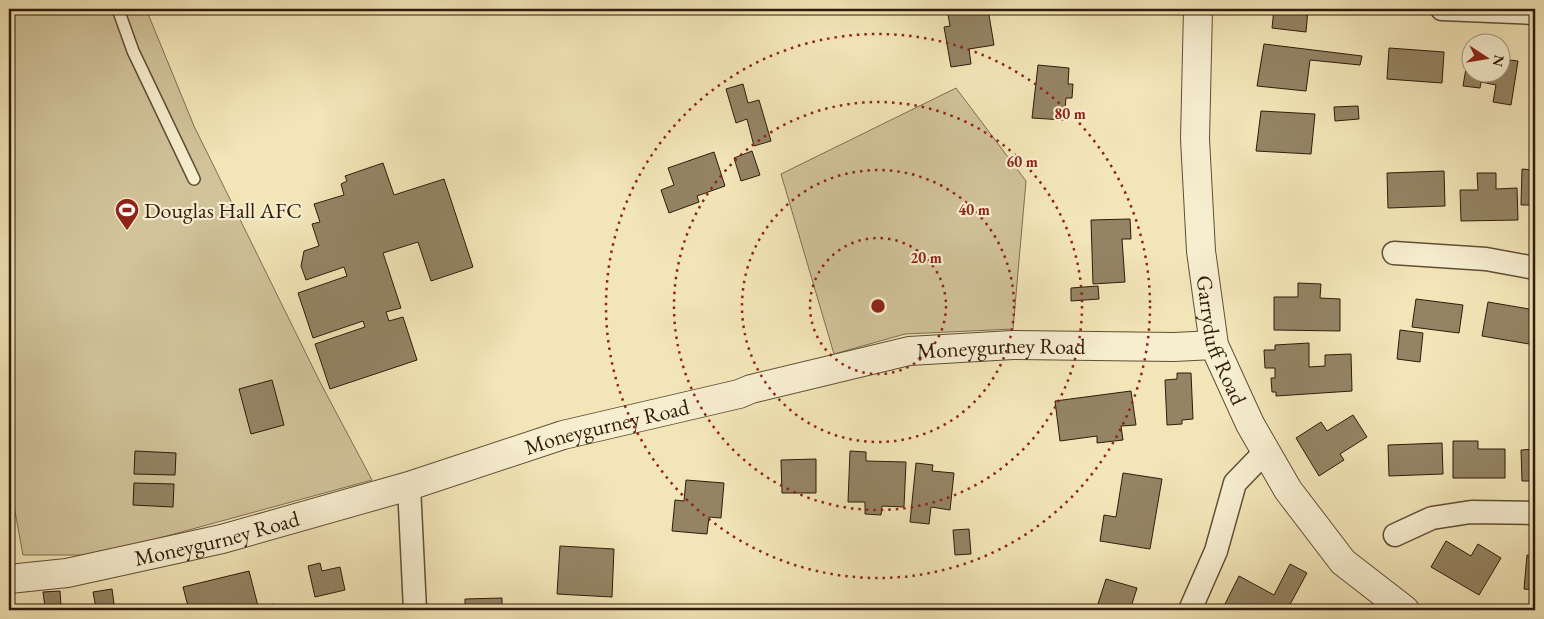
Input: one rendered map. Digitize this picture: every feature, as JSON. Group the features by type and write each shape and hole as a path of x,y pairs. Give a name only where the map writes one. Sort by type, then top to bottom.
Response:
{"street":[{"name":"Garryduff Road","path":"1198,9 1195,139 1201,251 1214,345 1250,424 1288,490 1343,562 1405,610"},
{"path":"1442,9 1535,13"},
{"path":"1394,252 1486,259 1535,268"},
{"name":"Moneygurney Road","path":"9,579 66,573 222,539 409,486 563,435 739,394 751,389 909,351 1013,345 1174,347 1214,345"},
{"path":"1190,610 1216,552 1235,483 1266,451"},
{"path":"409,486 415,610"},
{"path":"1394,535 1432,518 1471,512 1535,513"}],"lane":[{"path":"118,9 133,51 194,179"}],"shaded area":[{"name":"Douglas Hall AFC","path":"9,9 146,9 194,126 320,382 372,480 97,555 23,555 9,479"},
{"path":"956,88 1026,181 1013,329 905,334 834,354 781,174"}],"building":[{"path":"947,9 988,9 994,45 969,49 971,64 951,67 944,27 950,26"},
{"path":"1274,9 1308,9 1306,32 1272,28"},
{"path":"1264,44 1362,56 1360,65 1310,60 1306,91 1257,86"},
{"path":"1389,48 1444,52 1442,83 1387,79"},
{"path":"1512,60 1518,61 1511,105 1493,102 1496,85 1481,82 1512,82"},
{"path":"1038,65 1069,68 1068,84 1073,84 1072,98 1066,98 1064,120 1032,118"},
{"path":"1464,82 1481,82 1480,88 1463,86"},
{"path":"743,84 748,103 759,100 771,141 754,146 747,119 736,123 726,89"},
{"path":"1358,106 1359,119 1335,121 1334,107"},
{"path":"1261,111 1315,114 1311,154 1256,151"},
{"path":"752,151 760,175 741,181 734,158"},
{"path":"714,152 725,186 697,196 699,202 669,213 661,190 674,185 668,168"},
{"path":"383,163 394,195 444,179 473,267 431,281 418,242 383,253 401,308 386,312 389,321 403,317 417,360 330,389 315,344 365,327 363,321 313,338 298,293 347,276 344,267 306,280 301,266 304,251 319,246 312,224 320,222 314,204 344,195 341,184 347,181 345,176"},
{"path":"1522,169 1533,170 1531,205 1521,205"},
{"path":"1444,171 1445,206 1388,208 1387,173"},
{"path":"1477,173 1496,173 1496,189 1517,188 1518,220 1461,221 1460,190 1478,190"},
{"path":"1130,219 1131,239 1122,239 1125,282 1093,284 1091,220"},
{"path":"1298,283 1321,284 1320,298 1340,299 1340,331 1274,330 1274,297 1298,297"},
{"path":"1098,286 1099,299 1071,301 1071,288"},
{"path":"1416,299 1463,305 1459,333 1412,327"},
{"path":"1488,302 1535,310 1535,345 1482,336"},
{"path":"1400,330 1423,333 1420,362 1397,359"},
{"path":"1309,343 1309,367 1325,366 1325,355 1351,354 1352,391 1276,396 1276,392 1272,392 1271,378 1275,378 1275,368 1265,368 1264,350 1275,350 1275,345"},
{"path":"1177,373 1191,373 1193,419 1182,420 1182,424 1167,425 1165,380 1177,379"},
{"path":"272,380 284,425 251,434 239,389"},
{"path":"1131,391 1136,425 1121,426 1123,440 1097,443 1097,436 1060,441 1055,401"},
{"path":"1353,415 1367,437 1340,454 1344,460 1319,476 1296,438 1321,422 1327,431"},
{"path":"1453,441 1478,441 1478,449 1505,449 1505,478 1453,478"},
{"path":"1442,443 1443,474 1389,476 1388,445"},
{"path":"1535,449 1535,481 1522,481 1521,450"},
{"path":"135,451 176,453 175,475 134,474"},
{"path":"850,451 866,452 866,461 906,462 904,507 882,506 881,515 865,514 865,502 848,502"},
{"path":"816,459 816,493 782,493 781,460"},
{"path":"916,463 933,465 932,471 954,473 950,510 931,507 929,524 910,522"},
{"path":"1123,473 1162,479 1150,549 1100,541 1104,515 1116,517"},
{"path":"686,480 724,483 721,518 709,517 707,534 672,531 675,500 684,501"},
{"path":"134,483 174,484 173,507 133,505"},
{"path":"969,529 971,554 955,555 953,530"},
{"path":"1446,541 1471,556 1478,544 1501,558 1479,595 1431,567"},
{"path":"560,546 614,549 612,597 557,594"},
{"path":"1527,555 1535,556 1535,590 1524,589"},
{"path":"320,563 322,571 340,567 345,590 315,597 308,566"},
{"path":"1290,564 1307,573 1287,610 1236,610 1225,604 1239,576 1274,595"},
{"path":"249,571 259,610 189,610 183,587"},
{"path":"1106,579 1137,588 1130,610 1096,610"},
{"path":"112,589 114,604 96,608 93,592"},
{"path":"60,591 61,606 45,607 43,592"},
{"path":"502,598 502,610 465,610 465,599"},
{"path":"274,604 275,610 259,610 258,607"}],"place":[{"name":"Douglas Hall AFC","path":"127,231"}]}
